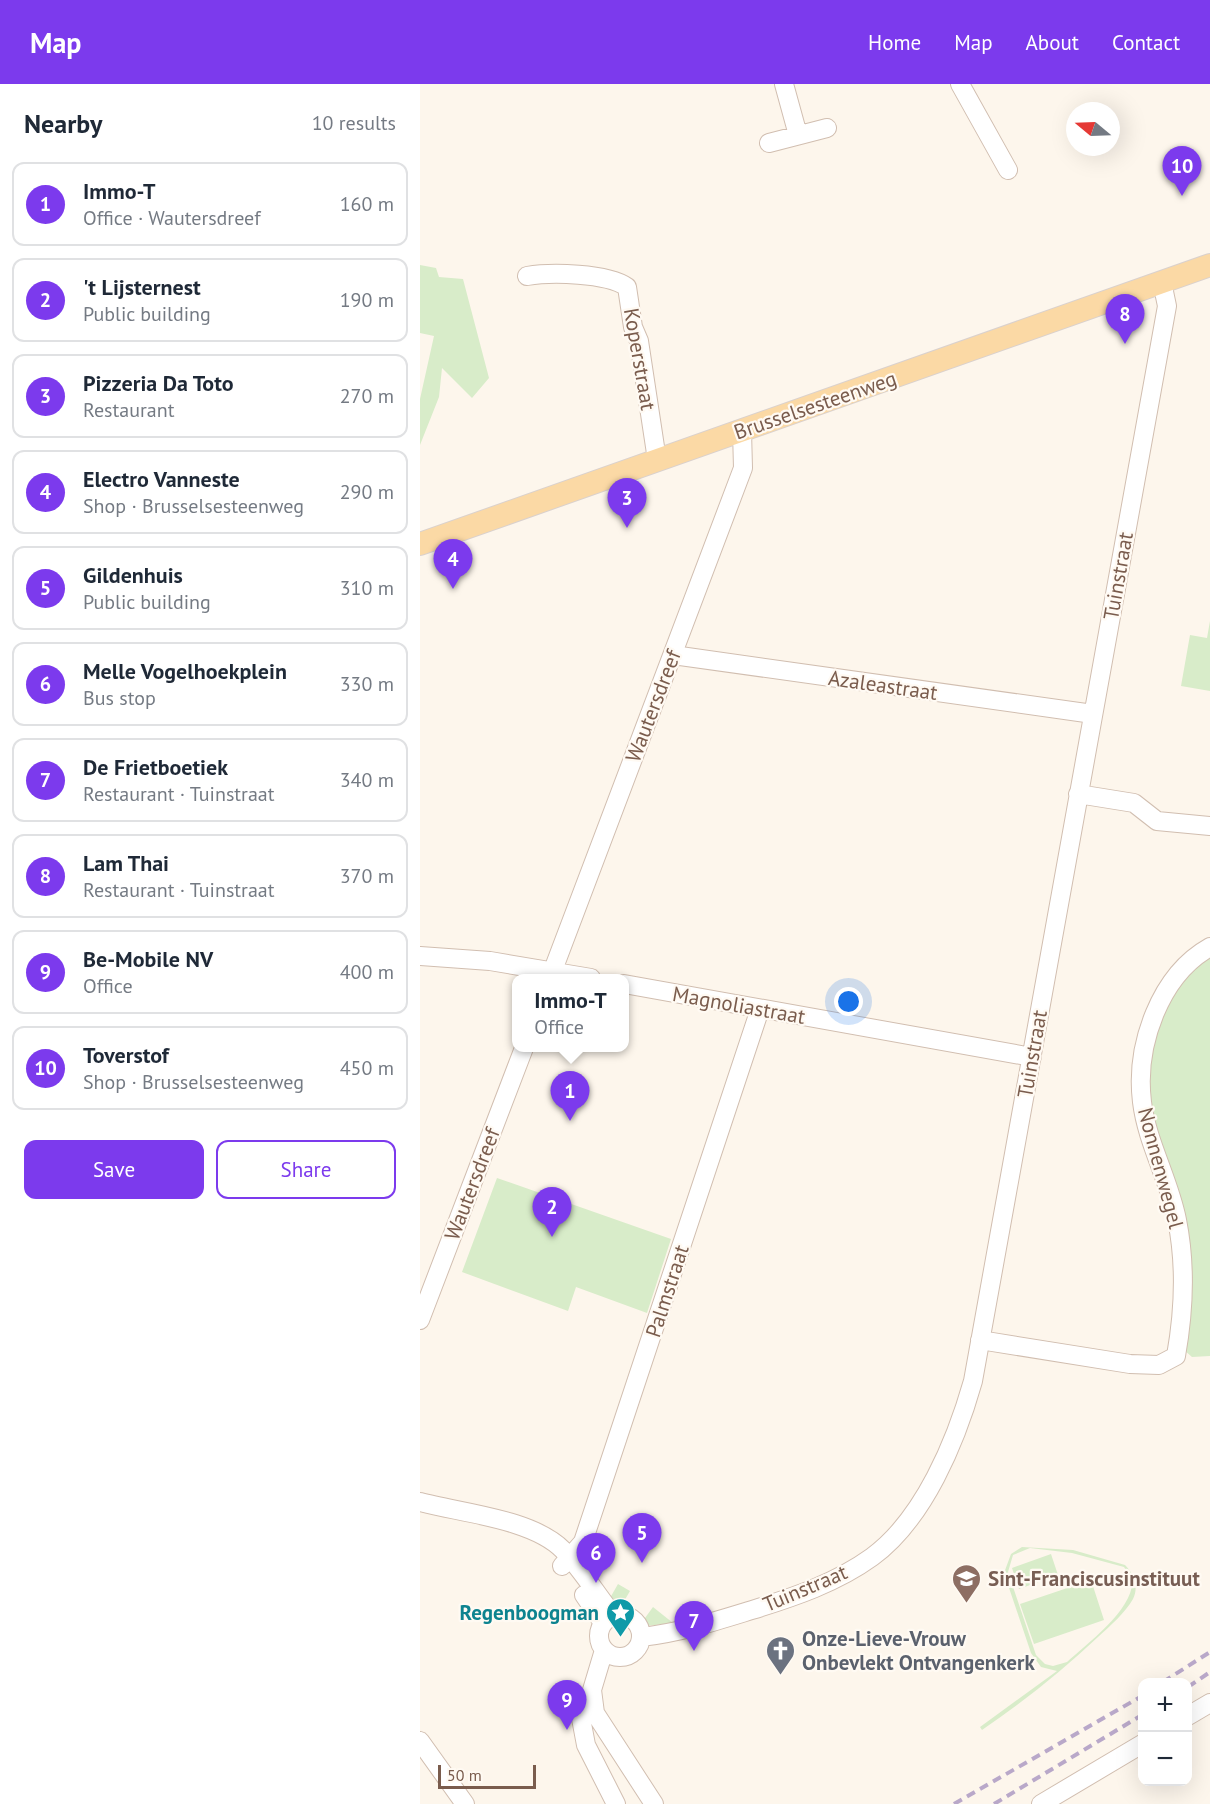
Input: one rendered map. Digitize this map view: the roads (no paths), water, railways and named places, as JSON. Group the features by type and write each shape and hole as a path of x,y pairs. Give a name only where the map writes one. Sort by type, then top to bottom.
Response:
{"main road":[{"name":"Brusselsesteenweg","path":"420,544 1210,265"}],"street":[{"path":"784,84 798,135"},
{"path":"960,84 1008,170"},
{"path":"769,143 827,128"},
{"name":"Koperstraat","path":"527,276 539,274 581,276 618,281 627,287 633,327 639,341 657,460"},
{"name":"Tuinstraat","path":"641,1637 700,1626 794,1597 831,1582 873,1557 896,1536 939,1469 961,1424 973,1381 1167,306 1162,282"},
{"name":"Wautersdreef","path":"551,974 743,468 742,431"},
{"name":"Azaleastraat","path":"673,655 1093,714"},
{"path":"1078,794 1134,803 1157,821 1210,826"},
{"name":"Nonnenwegel","path":"980,1340 1130,1364 1159,1365 1176,1356 1183,1280 1180,1240 1172,1198 1149,1131 1142,1101 1142,1063 1148,1036 1166,990 1192,958 1210,947"},
{"path":"420,956 490,960 547,974"},
{"name":"Magnoliastraat","path":"629,985 1032,1057"},
{"name":"Palmstraat","path":"565,1562 583,1542 760,1009"},
{"name":"Wautersdreef","path":"420,1320 522,1052"},
{"path":"420,1502 455,1512 537,1545 565,1562 609,1620"},
{"path":"609,1620 633,1620 641,1637 633,1653 610,1653"},
{"path":"609,1620 599,1636 610,1653"},
{"path":"610,1653 592,1690 592,1702 600,1722 613,1738 654,1804"},
{"path":"1192,1714 1210,1703"},
{"path":"580,1713 586,1745 616,1804"},
{"path":"420,1742 465,1804"},
{"path":"1041,1804 1138,1747"}],"railway":[{"path":"1169,1678 1210,1652"},
{"path":"1192,1684 1210,1672"},
{"path":"954,1804 1138,1698"},
{"path":"994,1804 1138,1717"}],"place":[{"name":"Toverstof","path":"1182,196"},
{"name":"Lam Thai","path":"1125,344"},
{"name":"Pizzeria Da Toto","path":"627,528"},
{"name":"Electro Vanneste","path":"453,589"},
{"name":"Immo-T","path":"570,1121"},
{"name":"'t Lijsternest","path":"552,1237"},
{"name":"Gildenhuis","path":"642,1563"},
{"name":"Melle Vogelhoekplein","path":"596,1583"},
{"name":"Sint-Franciscusinstituut","path":"967,1604"},
{"name":"Regenboogman","path":"620,1638"},
{"name":"De Frietboetiek","path":"694,1651"},
{"name":"Onze-Lieve-Vrouw Onbevlekt Ontvangenkerk","path":"781,1676"},
{"name":"Be-Mobile NV","path":"567,1730"}]}
